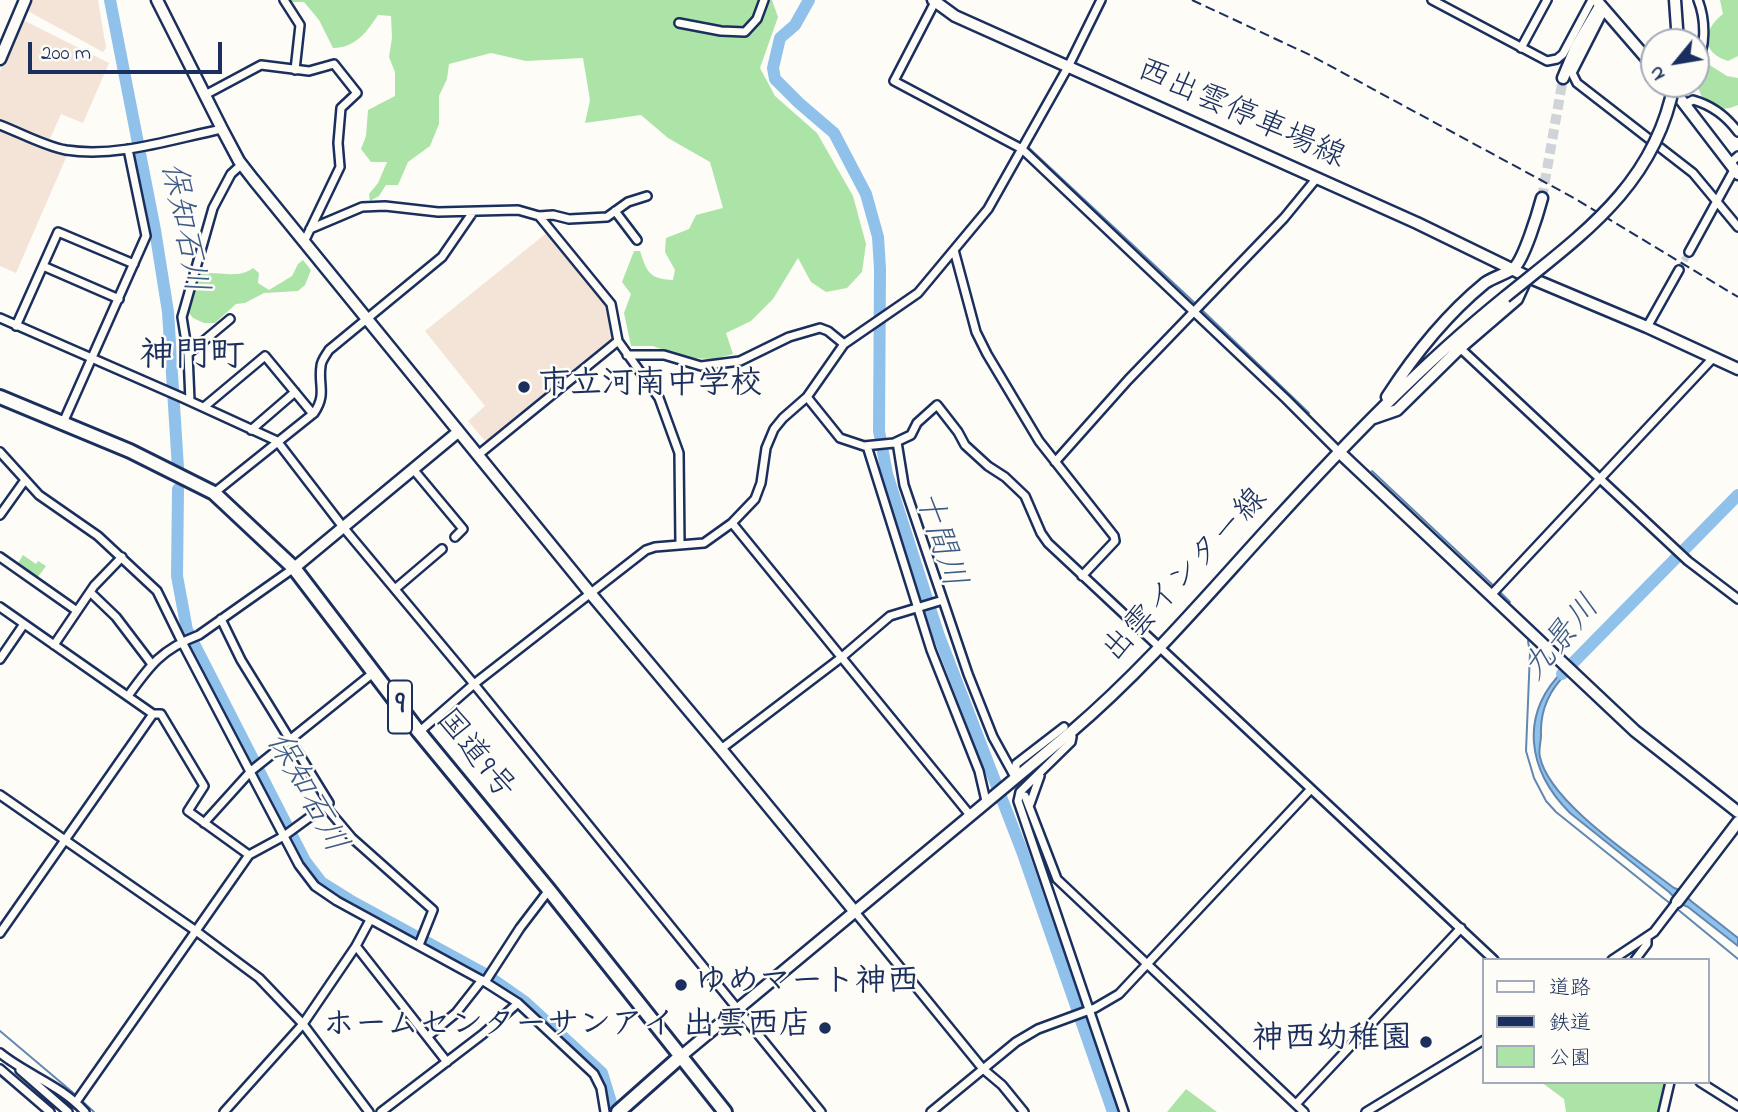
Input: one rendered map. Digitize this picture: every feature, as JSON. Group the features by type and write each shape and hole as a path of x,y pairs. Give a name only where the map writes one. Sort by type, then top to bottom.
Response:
{"highway":[{"name":"国道9号","path":"0,397 130,451 214,493 294,568 419,732 549,890 725,1112"},
{"path":"619,1111 680,1058"}],"main road":[{"path":"0,59 25,0"},
{"path":"157,0 242,164 458,432 855,912"},
{"path":"1675,0 1677,28"},
{"name":"西出雲停車場線","path":"935,1 956,16 1417,223 1528,277 1738,369"},
{"path":"1563,78 1598,4 1640,51"},
{"name":"出雲インター線","path":"680,1058 1098,708 1160,649 1339,452 1425,365 1587,230 1624,193 1654,144 1672,98"},
{"path":"1682,98 1733,169"},
{"path":"1374,416 1419,351 1454,312 1487,282 1513,269 1534,227 1542,198"},
{"path":"1487,257 1487,282"},
{"path":"1374,416 1396,410 1460,348 1517,299 1528,277"},
{"path":"294,568 458,432"},
{"path":"1339,452 1657,749 1738,813"},
{"path":"1677,902 1738,822"}],"street":[{"path":"284,0 300,25 295,70"},
{"path":"679,23 721,31 745,32 757,19 764,0"},
{"path":"419,732 474,684 646,550 704,543 732,523 755,499 761,483 766,449 774,429 807,397 844,344 918,293 988,209 1068,67 1101,0"},
{"path":"1432,0 1545,61 1561,57 1598,4"},
{"path":"1521,48 1548,0"},
{"path":"1698,0 1701,28"},
{"path":"935,1 894,81 1022,149 1339,452"},
{"path":"1598,4 1572,73 1577,83 1693,173 1738,227"},
{"path":"205,95 261,65 309,71 334,64 357,93 341,108 338,144 340,167 304,242"},
{"path":"1685,104 1693,100 1704,104 1724,117 1738,132"},
{"path":"0,125 63,149 116,151 222,129"},
{"path":"62,425 146,236 128,149"},
{"path":"1689,251 1738,156"},
{"path":"187,400 188,354 182,317 213,208 231,174 242,164"},
{"path":"1055,462 1128,380 1284,218 1316,179"},
{"path":"310,229 362,207 385,206 438,212 518,210 539,216 553,215 569,219 607,216 628,202 647,196"},
{"path":"615,211 637,240"},
{"path":"214,493 313,414 321,403 321,364 329,350 442,257 473,212"},
{"path":"539,216 611,304 618,341 659,398 679,453 680,545"},
{"path":"16,326 58,232 134,264"},
{"path":"954,250 976,332 1040,441 1115,541 1082,576"},
{"path":"43,266 118,299"},
{"path":"1647,327 1679,270"},
{"path":"0,318 277,441 344,527 821,1112"},
{"path":"188,354 230,319"},
{"path":"626,355 664,355 701,366 740,361 789,337 820,328 844,344"},
{"path":"478,455 618,341"},
{"path":"1460,348 1676,550 1738,599"},
{"path":"204,407 265,356 313,414"},
{"path":"1492,595 1713,358"},
{"path":"251,430 295,393"},
{"path":"807,397 840,438 869,445 896,442 911,435 917,423 937,405 965,445 1025,496 1048,543 1492,958"},
{"path":"896,442 904,485 941,601 993,737 1014,776"},
{"path":"869,445 931,650 988,799"},
{"path":"0,452 39,495 99,536 157,591 299,865 315,886 518,1003 594,1074 601,1088 605,1112"},
{"path":"413,469 463,529 455,537"},
{"path":"0,515 25,480"},
{"path":"732,523 970,815"},
{"path":"395,589 442,549"},
{"path":"54,645 90,592 122,557"},
{"path":"0,558 77,611"},
{"path":"128,696 151,663 182,642 199,635 294,568"},
{"path":"90,592 116,617 151,663"},
{"path":"721,748 842,657 890,616 941,601"},
{"path":"0,607 153,714 161,714 204,786 188,811 248,855"},
{"path":"76,1102 248,855 284,836 328,803 241,660 221,619"},
{"path":"0,659 24,624"},
{"path":"204,823 251,771 373,673"},
{"path":"0,933 153,714"},
{"path":"1014,776 1016,764 1064,727"},
{"path":"1072,737 1071,742 1020,792 1018,801 1124,1112"},
{"path":"1030,808 1031,794 1043,769"},
{"path":"930,1112 1016,1042 1038,1029 1089,1011 1119,994 1311,789"},
{"path":"0,794 259,978 303,1024 369,1112"},
{"path":"1025,796 1057,879 1304,1112"},
{"path":"325,806 352,838 433,910 419,945"},
{"path":"428,1036 456,1013 483,981 549,890"},
{"path":"1615,958 1647,937 1677,902"},
{"path":"855,912 983,1069 1002,1085 1024,1112"},
{"path":"224,1112 303,1024 356,946 370,920"},
{"path":"1297,1104 1461,928"},
{"path":"1636,958 1647,944 1647,937"},
{"path":"356,946 447,1062"},
{"path":"381,1112 518,1003"},
{"path":"1366,1112 1482,1041"},
{"path":"0,1053 68,1112"},
{"path":"17,1067 34,1073 76,1102 85,1112"},
{"path":"0,1069 50,1112"},
{"path":"1663,1112 1670,1084"},
{"path":"1703,1084 1738,1106"}],"shaded area":[{"path":"28,0 98,0 106,48 103,52 24,9"},
{"path":"21,19 109,63 83,123 61,114 49,141 0,120 0,71"},
{"path":"0,128 68,153 16,273 0,266"},
{"path":"549,231 609,305 614,341 487,443 468,421 485,406 425,331"}],"green space":[{"path":"290,0 772,0 778,17 760,68 775,96 817,133 853,196 866,244 862,272 847,288 826,292 811,282 798,258 773,299 751,321 726,333 733,354 714,359 686,358 653,346 631,346 624,313 631,294 622,282 634,251 640,251 647,269 654,276 673,280 675,270 665,252 666,238 689,229 696,215 723,208 710,162 668,138 641,115 585,123 590,100 583,58 526,61 491,53 449,64 447,79 439,96 439,124 430,146 408,162 398,185 386,185 379,196 370,201 369,194 378,183 387,162 371,162 361,149 366,136 368,110 395,96 395,72 389,57 391,16 378,15 365,33 354,42 333,48 319,20 304,2"},
{"path":"1720,0 1738,0 1738,56 1728,61 1710,48 1710,29 1723,14"},
{"path":"1710,65 1727,76 1738,78 1738,105 1720,109 1703,98 1710,98"},
{"path":"303,260 311,270 305,285 298,291 264,293 245,303 236,304 215,323 204,323 189,313 191,292 198,274 234,274 253,268 259,273 258,283 269,290 292,276"},
{"path":"23,555 36,564 38,561 46,566 37,578 17,565"},
{"path":"1544,1084 1667,1084 1659,1112 1566,1112 1564,1099"},
{"path":"1186,1089 1217,1112 1167,1112"}],"water":[{"path":"1564,670 1567,673 1555,686 1542,718 1539,754 1547,774 1577,811 1738,938 1738,946 1681,904 1570,813 1556,797 1538,761 1534,743 1535,724 1549,687"}],"waterway":[{"name":"保知石川","path":"110,0 155,230 168,312 178,468"},
{"name":"十間川","path":"809,0 795,25 780,38 773,68 775,79 834,133 866,194 878,237 879,431 887,474 939,636 1022,851 1113,1112"},
{"path":"1028,147 1198,306"},
{"path":"1202,310 1309,413"},
{"path":"1372,471 1496,588"},
{"name":"保知石川","path":"178,489 177,576 187,630 305,861 321,882 485,974 525,1002 602,1073 614,1112"},
{"name":"九景川","path":"1562,674 1738,495"},
{"path":"1500,592 1510,602"},
{"path":"1528,641 1530,653 1526,751 1534,778 1546,801 1556,812 1672,905"},
{"path":"1676,908 1738,959"},
{"path":"0,1031 77,1096"},
{"path":"81,1100 94,1112"}],"tunnel":[{"path":"1542,198 1563,78"},
{"path":"1679,270 1689,252"}],"railway":[{"path":"1192,0 1310,55 1574,198 1738,297"}],"place":[{"name":"市立河南中学校","path":"524,387"},
{"name":"ゆめマート神西","path":"681,985"},
{"name":"ホームセンターサンアイ 出雲西店","path":"825,1028"},
{"name":"神西幼稚園","path":"1426,1042"}],"district":[{"name":"神門町","path":"192,359"}]}
